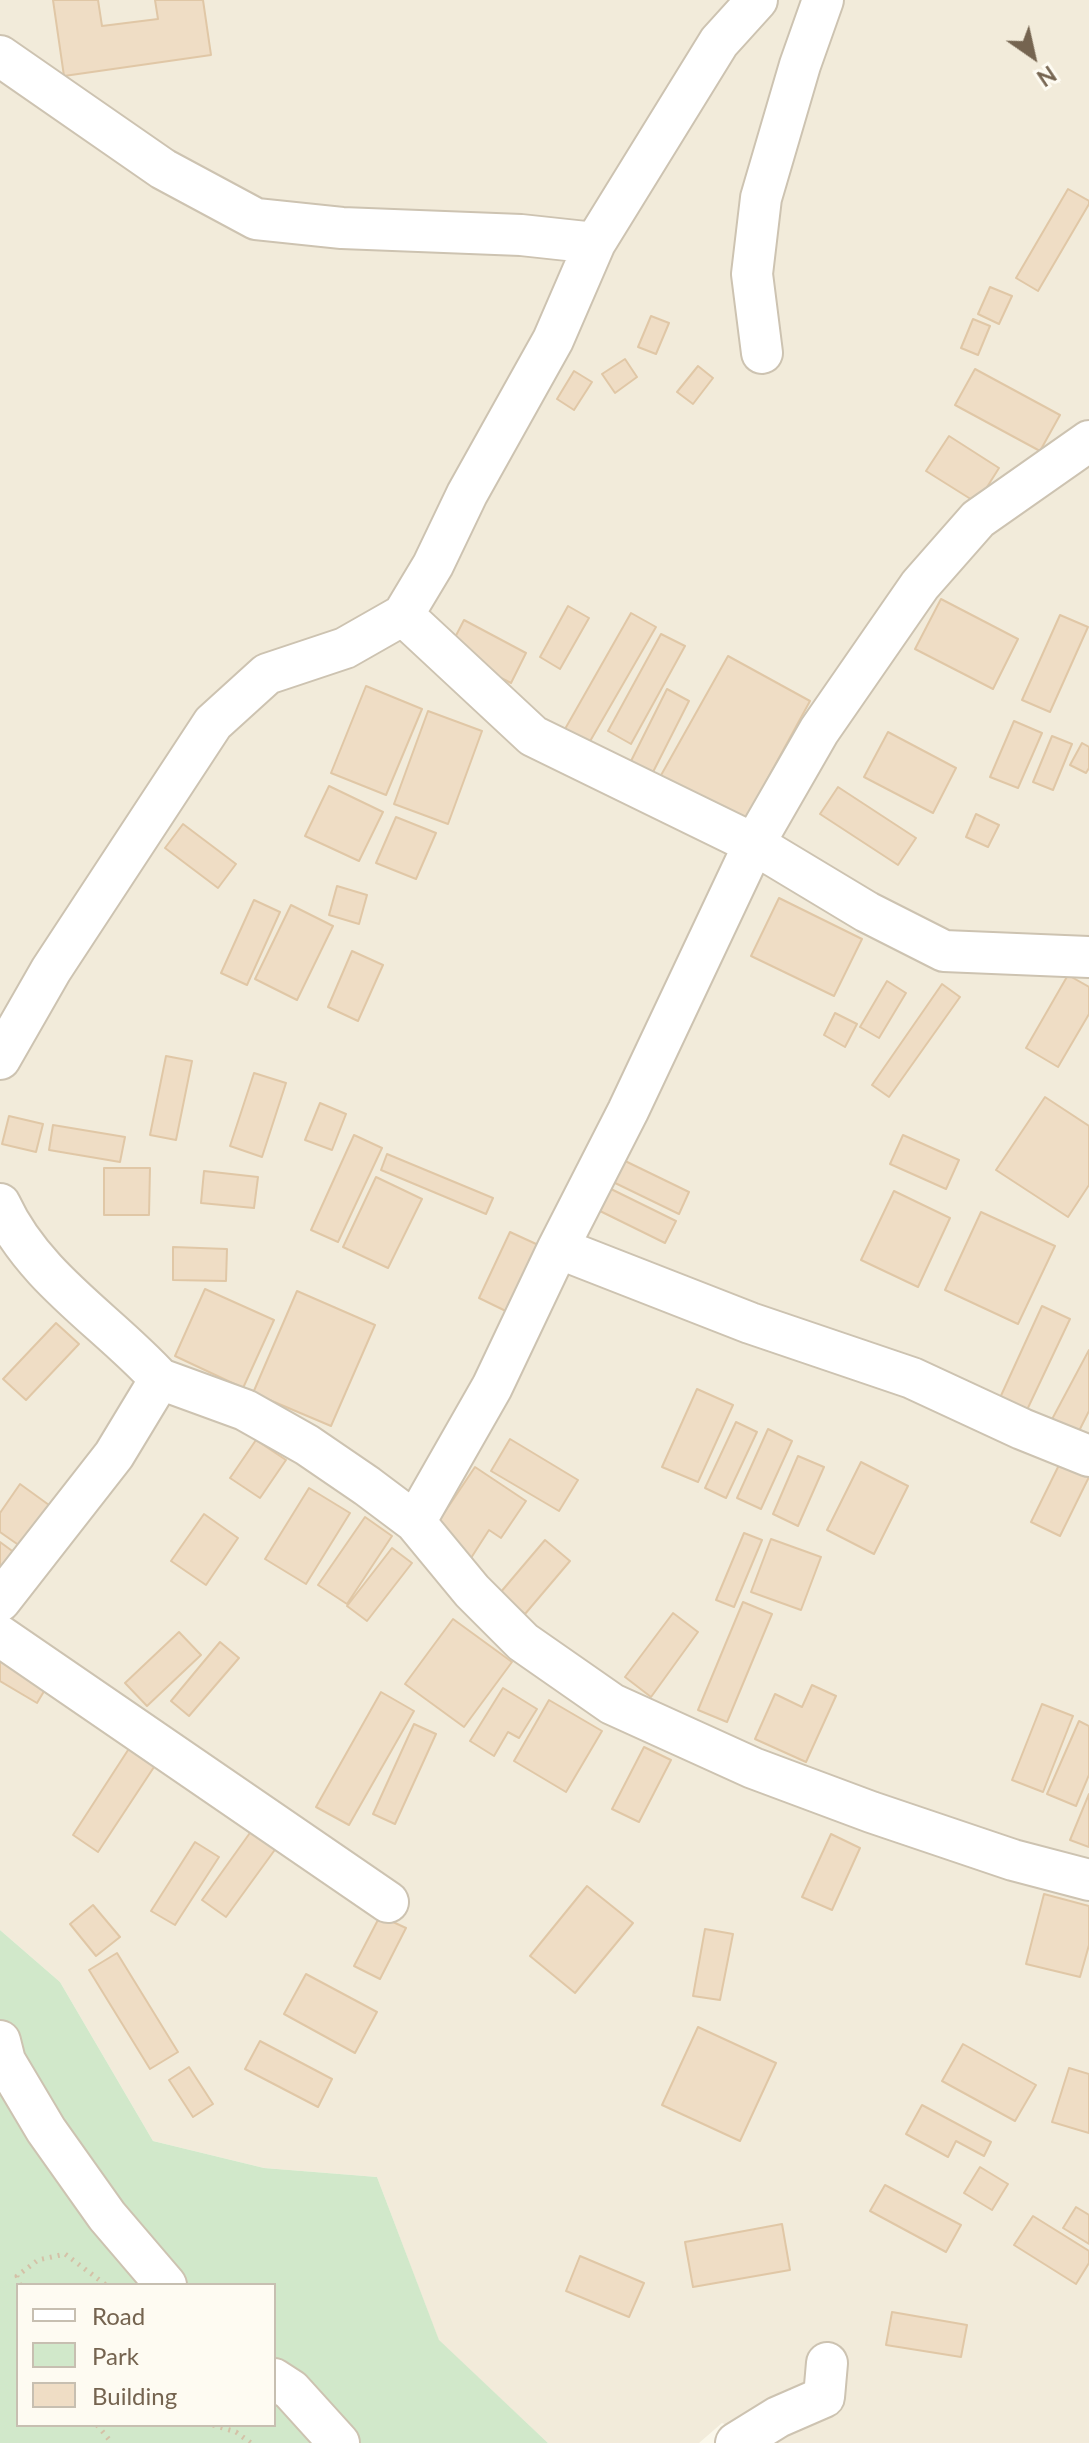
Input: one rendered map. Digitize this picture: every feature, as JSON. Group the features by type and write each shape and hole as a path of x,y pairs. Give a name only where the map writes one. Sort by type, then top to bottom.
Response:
{"street":[{"path":"0,1059 51,970 213,723 267,674 345,648 403,615 553,340 595,243 719,42 757,0"},
{"path":"762,353 752,274 761,198 800,65 823,0"},
{"path":"0,56 163,169 256,219 342,228 521,235 595,243"},
{"path":"415,1522 492,1387 628,1111 754,844 819,731 920,585 978,519 1089,441"},
{"path":"403,615 533,736 754,844 867,912 944,951 1089,957"},
{"path":"0,1204 8,1221 51,1278 135,1351 160,1379 245,1410 307,1445 415,1522 472,1591 523,1642 612,1704 753,1768 871,1812 1013,1860 1089,1880"},
{"path":"558,1248 750,1323 912,1378 1089,1456"},
{"path":"0,1601 114,1455 160,1379"},
{"path":"0,1636 388,1902"},
{"path":"0,2041 5,2061 46,2130 107,2216 164,2283"},
{"path":"736,2443 778,2417 824,2397 827,2363"},
{"path":"276,2380 291,2390 339,2443"}],"path":[{"path":"19,2283 17,2276 38,2260 65,2254 103,2283"},
{"path":"99,2427 112,2443"},
{"path":"220,2427 236,2432 251,2443"}],"shaded area":[{"path":"0,0 1089,0 1089,2443 772,2443 722,2423 699,2443 548,2443 439,2341 377,2177 264,2168 153,2141 60,1982 0,1930"}],"green space":[{"path":"0,1930 60,1982 153,2141 264,2168 377,2177 439,2340 548,2443 0,2443"}],"building":[{"path":"53,0 98,0 102,26 158,19 155,0 203,0 211,55 64,76"},
{"path":"1068,189 1089,201 1089,204 1038,291 1016,278"},
{"path":"990,287 1012,296 999,324 978,314"},
{"path":"651,316 669,323 656,354 638,347"},
{"path":"973,319 990,326 978,355 961,348"},
{"path":"625,359 637,377 615,393 602,374"},
{"path":"698,366 713,378 693,404 677,392"},
{"path":"975,369 1060,415 1040,451 955,405"},
{"path":"574,371 592,382 574,410 557,399"},
{"path":"949,436 999,468 977,503 926,471"},
{"path":"941,599 1018,639 993,689 915,649"},
{"path":"568,606 589,618 560,669 540,657"},
{"path":"631,613 656,627 589,743 565,729"},
{"path":"1060,615 1088,627 1050,712 1022,700"},
{"path":"464,620 526,653 511,683 448,651"},
{"path":"661,634 685,646 631,744 608,731"},
{"path":"728,656 810,701 744,822 660,777"},
{"path":"366,686 422,709 386,795 331,773"},
{"path":"667,689 689,701 651,776 629,765"},
{"path":"428,711 482,731 448,824 394,804"},
{"path":"1014,721 1042,733 1018,788 990,777"},
{"path":"888,732 956,768 933,813 864,777"},
{"path":"1052,736 1072,744 1053,790 1033,782"},
{"path":"1082,743 1089,747 1089,768 1086,773 1070,765"},
{"path":"329,786 383,812 359,861 305,836"},
{"path":"838,787 916,838 898,865 820,814"},
{"path":"976,814 999,825 988,847 966,837"},
{"path":"396,817 436,833 416,879 376,863"},
{"path":"183,824 236,864 218,888 165,848"},
{"path":"337,886 367,895 359,924 329,915"},
{"path":"779,898 862,939 834,996 751,956"},
{"path":"254,900 280,912 247,985 221,973"},
{"path":"291,905 333,926 297,1000 255,979"},
{"path":"352,951 383,965 358,1021 328,1007"},
{"path":"1068,975 1089,987 1089,1014 1058,1067 1026,1048"},
{"path":"887,981 906,993 879,1038 860,1027"},
{"path":"942,984 960,997 889,1097 872,1085"},
{"path":"835,1013 857,1024 845,1047 824,1035"},
{"path":"166,1056 192,1061 176,1140 150,1135"},
{"path":"254,1073 286,1083 262,1157 230,1146"},
{"path":"1045,1097 1089,1126 1089,1185 1068,1217 996,1170"},
{"path":"320,1103 346,1114 332,1150 305,1140"},
{"path":"9,1116 43,1124 36,1152 2,1144"},
{"path":"53,1125 125,1137 120,1162 49,1150"},
{"path":"354,1135 382,1148 338,1242 311,1230"},
{"path":"903,1135 959,1160 946,1189 890,1164"},
{"path":"387,1154 493,1198 486,1214 381,1170"},
{"path":"621,1159 689,1192 679,1214 611,1181"},
{"path":"104,1168 150,1168 149,1215 104,1215"},
{"path":"204,1171 258,1177 254,1208 201,1203"},
{"path":"376,1177 422,1199 388,1268 343,1247"},
{"path":"611,1189 676,1221 665,1243 600,1211"},
{"path":"894,1191 950,1218 918,1287 861,1260"},
{"path":"981,1212 1055,1246 1018,1324 945,1290"},
{"path":"510,1232 547,1249 516,1316 479,1298"},
{"path":"173,1247 227,1249 226,1281 173,1280"},
{"path":"205,1289 274,1320 243,1388 175,1356"},
{"path":"297,1291 375,1325 331,1426 253,1393"},
{"path":"1042,1306 1070,1319 1026,1412 999,1400"},
{"path":"56,1323 79,1344 26,1400 3,1379"},
{"path":"1089,1350 1089,1411 1076,1437 1050,1423"},
{"path":"697,1389 733,1405 698,1482 662,1467"},
{"path":"736,1422 757,1432 726,1498 705,1488"},
{"path":"768,1429 792,1441 761,1509 737,1498"},
{"path":"510,1439 578,1480 559,1511 491,1471"},
{"path":"256,1440 286,1460 260,1498 230,1478"},
{"path":"798,1456 824,1467 798,1526 773,1514"},
{"path":"861,1462 908,1486 874,1554 827,1530"},
{"path":"1060,1463 1089,1477 1060,1536 1031,1522"},
{"path":"475,1467 526,1501 501,1538 489,1530 471,1558 432,1531"},
{"path":"20,1484 49,1505 20,1546 0,1532 0,1513"},
{"path":"309,1488 350,1513 306,1584 265,1559"},
{"path":"204,1514 238,1538 206,1585 171,1561"},
{"path":"365,1517 392,1536 347,1604 318,1585"},
{"path":"744,1533 762,1540 734,1607 716,1600"},
{"path":"771,1539 821,1557 801,1610 751,1592"},
{"path":"545,1540 570,1561 525,1614 500,1593"},
{"path":"0,1542 15,1553 0,1574"},
{"path":"392,1548 412,1563 367,1621 347,1606"},
{"path":"743,1602 772,1614 727,1722 698,1710"},
{"path":"673,1613 698,1632 651,1697 625,1677"},
{"path":"453,1619 512,1662 464,1727 405,1684"},
{"path":"179,1632 201,1655 147,1706 125,1683"},
{"path":"220,1642 239,1658 189,1716 171,1701"},
{"path":"0,1652 52,1678 37,1703 0,1681"},
{"path":"812,1685 836,1696 806,1762 755,1739 775,1694 802,1707"},
{"path":"503,1688 537,1709 519,1738 508,1732 494,1756 470,1741"},
{"path":"381,1692 414,1711 349,1825 316,1807"},
{"path":"549,1700 602,1731 566,1792 514,1761"},
{"path":"1042,1704 1073,1716 1043,1792 1012,1780"},
{"path":"1079,1721 1089,1726 1089,1775 1076,1806 1047,1794"},
{"path":"414,1724 436,1734 395,1824 373,1814"},
{"path":"130,1747 156,1764 98,1852 73,1835"},
{"path":"644,1747 671,1760 639,1822 612,1809"},
{"path":"1089,1794 1089,1847 1070,1840"},
{"path":"257,1823 282,1840 226,1917 202,1900"},
{"path":"831,1834 860,1848 832,1910 802,1897"},
{"path":"195,1842 219,1857 175,1925 151,1911"},
{"path":"587,1886 633,1923 575,1993 530,1956"},
{"path":"1044,1894 1089,1906 1089,1945 1080,1977 1026,1964"},
{"path":"93,1905 120,1937 96,1956 70,1924"},
{"path":"380,1916 406,1928 380,1979 354,1966"},
{"path":"705,1929 733,1934 720,2000 693,1996"},
{"path":"117,1953 178,2052 150,2069 89,1970"},
{"path":"306,1974 377,2012 355,2053 284,2014"},
{"path":"698,2027 776,2063 740,2141 662,2105"},
{"path":"260,2041 332,2079 318,2107 245,2069"},
{"path":"963,2044 1036,2085 1015,2121 942,2081"},
{"path":"189,2067 213,2104 193,2117 169,2080"},
{"path":"1069,2068 1089,2074 1089,2133 1052,2122"},
{"path":"922,2105 991,2142 984,2156 956,2141 948,2157 906,2134"},
{"path":"980,2167 1008,2184 992,2210 964,2193"},
{"path":"885,2185 961,2225 946,2252 870,2211"},
{"path":"1076,2207 1089,2215 1089,2244 1063,2228"},
{"path":"1033,2216 1089,2251 1089,2263 1076,2284 1014,2245"},
{"path":"782,2224 790,2270 693,2287 685,2242"},
{"path":"580,2256 644,2283 629,2317 566,2291"},
{"path":"892,2312 967,2325 961,2357 886,2345"}]}
